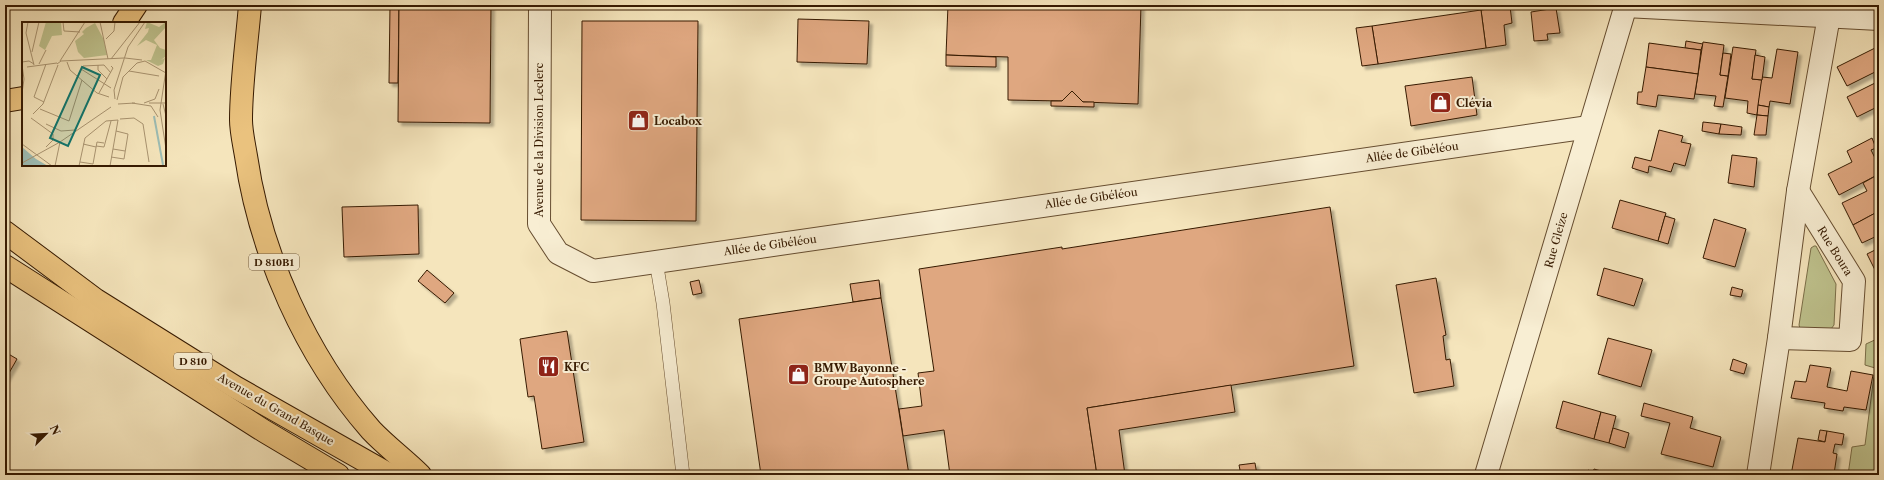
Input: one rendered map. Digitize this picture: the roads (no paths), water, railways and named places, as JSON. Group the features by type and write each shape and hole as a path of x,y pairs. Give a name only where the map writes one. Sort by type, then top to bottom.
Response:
{"main road":[{"path":"125,22 136,5"},
{"name":"D 810B1","path":"250,5 241,120 249,174 260,226 281,281 303,330 333,379 372,430 420,475"},
{"path":"5,101 22,98"},
{"name":"Avenue du Grand Basque","path":"5,232 96,300 235,387 390,475"},
{"name":"Avenue du Grand Basque","path":"5,266 237,414 338,475"}],"street":[{"name":"Avenue de la Division Leclerc","path":"540,5 539,224 558,253 593,271"},
{"path":"1625,5 1879,19"},
{"name":"Rue Gleize","path":"1486,475 1625,5"},
{"path":"1758,475 1779,338 1798,191 1829,16"},
{"name":"Allée de Gibéléou","path":"593,271 1589,127"},
{"name":"Rue Boura","path":"1779,338 1850,340 1854,281 1798,191"}],"lane":[{"path":"656,261 663,303 683,475"}],"place":[{"name":"Clévia","path":"1441,103"},
{"name":"Locabox","path":"639,121"},
{"name":"KFC","path":"548,367"},
{"name":"BMW Bayonne - Groupe Autosphere","path":"798,374"}]}
